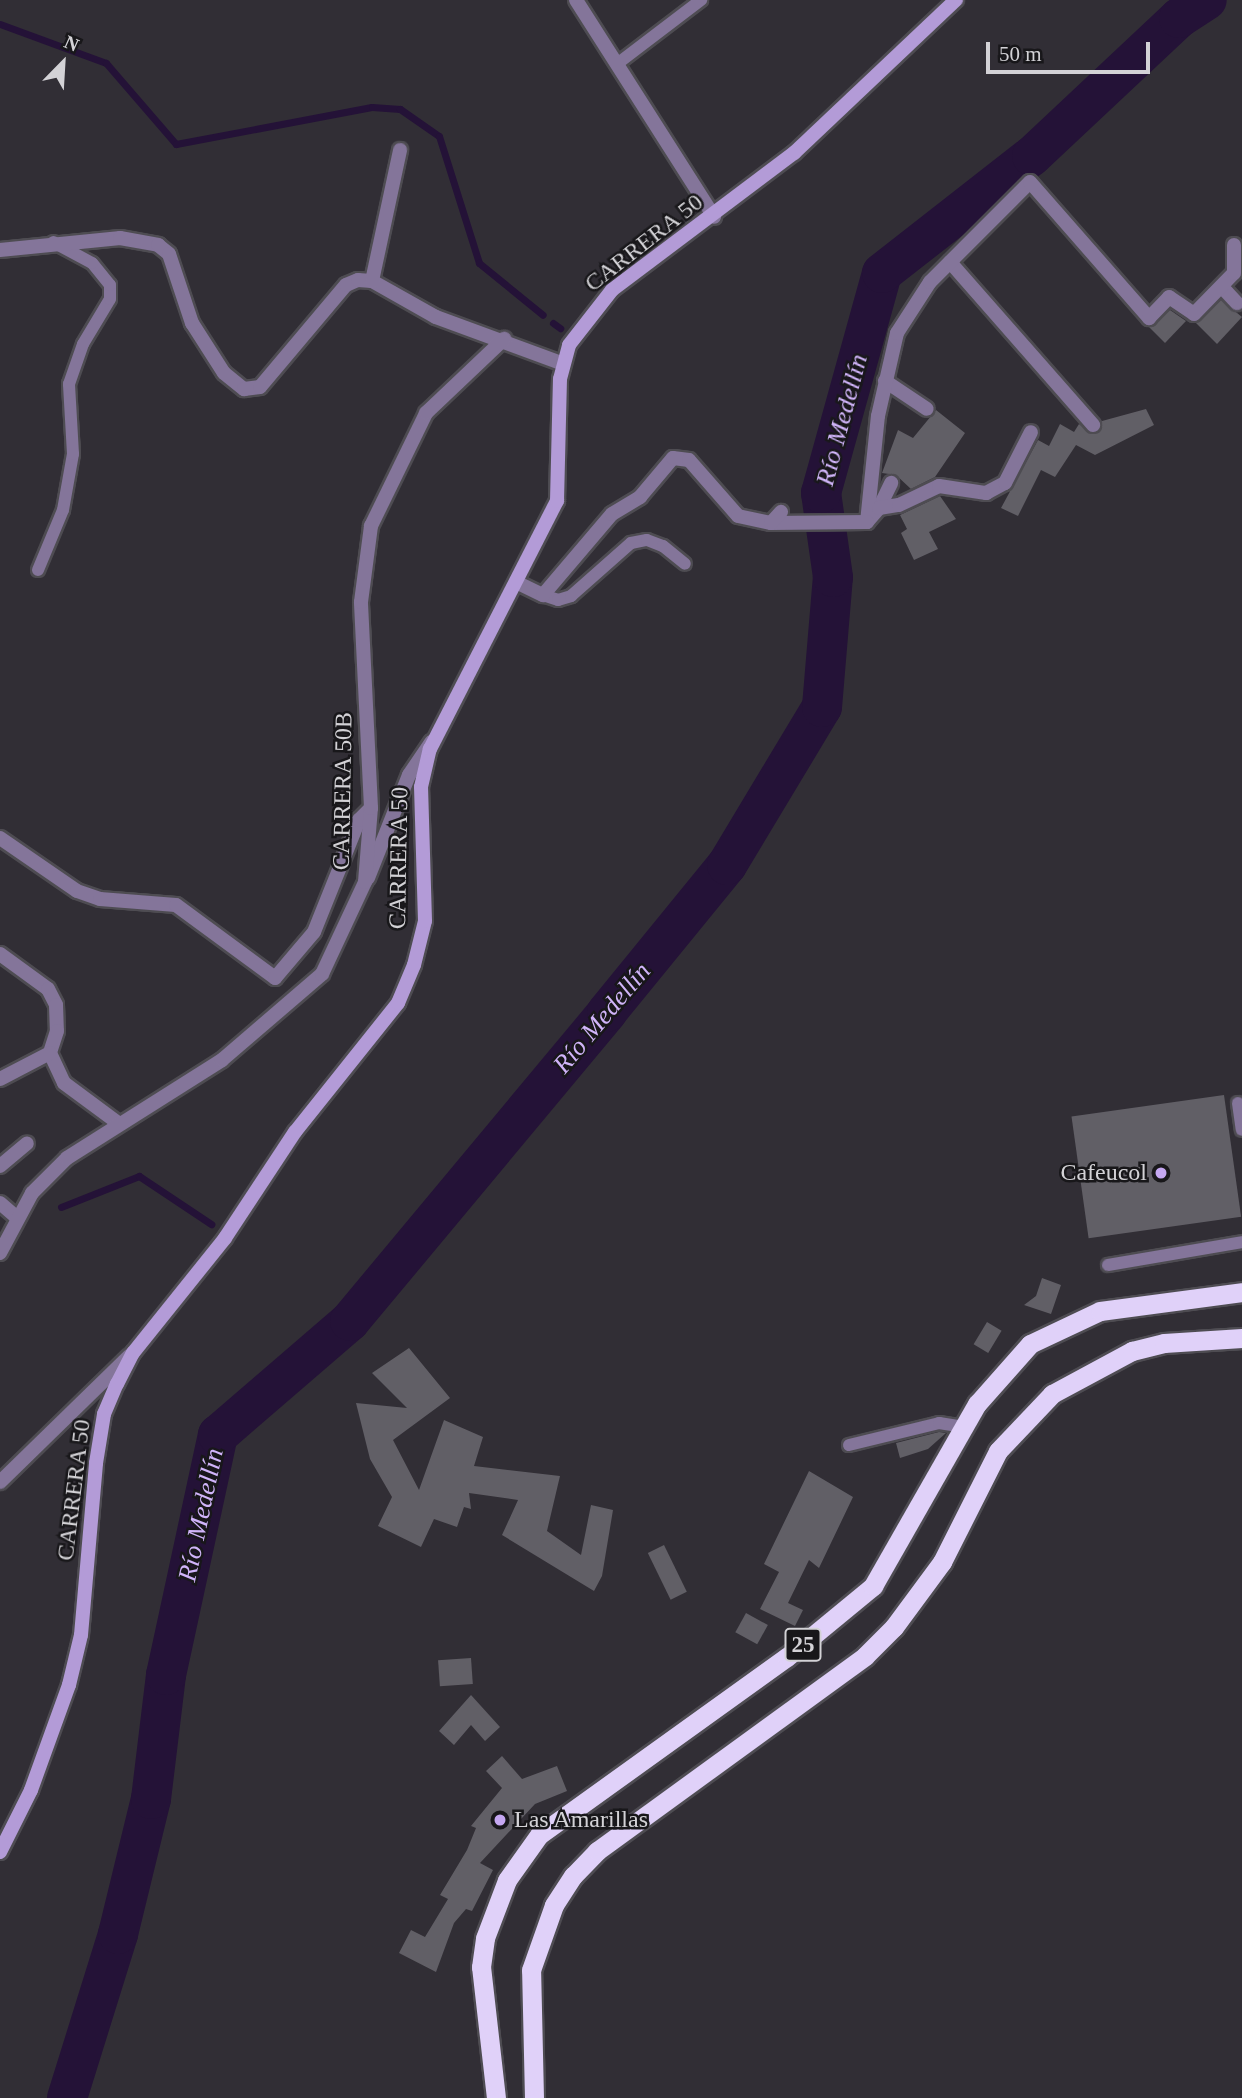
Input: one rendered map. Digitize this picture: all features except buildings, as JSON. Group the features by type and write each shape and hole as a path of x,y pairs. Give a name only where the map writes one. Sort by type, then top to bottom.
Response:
{"highway":[{"name":"25","path":"496,2098 481,1967 485,1938 508,1880 539,1835 562,1815 787,1657 873,1586 963,1427 998,1375 1056,1328 1146,1301 1242,1292"},
{"name":"25","path":"534,2098 531,1970 554,1905 573,1876 597,1851 865,1656 894,1628 942,1562 998,1451 1052,1394 1132,1351 1164,1343 1242,1338"}],"main road":[{"name":"CARRERA 50","path":"0,1852 31,1790 69,1685 81,1635 104,1414 132,1353 225,1238 295,1132 398,1003 425,921 421,788 435,736 518,583 556,501 561,363 588,316 612,290 714,217 794,152 956,0"}],"street":[{"path":"576,0 714,217"},
{"path":"372,281 400,150"},
{"path":"867,522 885,382 897,333 914,303 950,262 1030,182 1149,318 1169,297 1179,299 1194,314 1234,273 1234,244"},
{"path":"0,250 53,242 120,238 158,245 169,254 192,323 224,373 244,389 260,387 346,285 372,281 436,317 505,340 561,363"},
{"path":"950,262 1093,425"},
{"path":"1222,287 1237,303"},
{"name":"CARRERA 50B","path":"0,1253 10,1224 67,1158 222,1060 316,983 365,882 371,808 361,601 371,526 426,413 505,340"},
{"path":"885,382 927,409"},
{"path":"879,508 899,506 939,485 986,493 1005,483 1031,432"},
{"path":"518,583 543,595 612,514 640,497 673,458 689,460 738,516 776,517 804,522 867,522 879,508 891,483"},
{"path":"365,882 382,853 409,775 435,736"},
{"path":"0,838 77,891 100,899 176,905 268,976 278,978 314,932 359,820 371,808"},
{"path":"0,954 48,989 56,1005 57,1031 50,1053 64,1083 118,1124"},
{"path":"0,1079 50,1053"},
{"path":"0,1166 27,1143"},
{"path":"0,1203 10,1224"},
{"path":"0,1482 132,1353"}],"lane":[{"path":"617,64 701,0"},
{"path":"38,570 63,510 74,454 69,384 83,344 110,299 110,285 92,263 53,242"},
{"path":"543,595 558,600 570,596 631,543 648,540 663,546 685,564"},
{"path":"1238,1103 1242,1130"},
{"path":"1108,1265 1242,1242"},
{"path":"849,1445 939,1423 963,1427"}],"waterway":[{"name":"Río Medellín","path":"67,2098 118,1934 151,1799 166,1675 218,1435 350,1321 607,1012 727,865 822,707 833,577 821,493 882,273 1032,156 1179,18 1207,0"},
{"path":"0,24 106,63 176,144 372,107 400,109 439,136 479,263 543,315"},
{"path":"553,323 560,328"},
{"path":"61,1207 139,1176 211,1224"}],"place":[{"name":"Cafeucol","path":"1161,1173"},
{"name":"Las Amarillas","path":"500,1820"}]}
